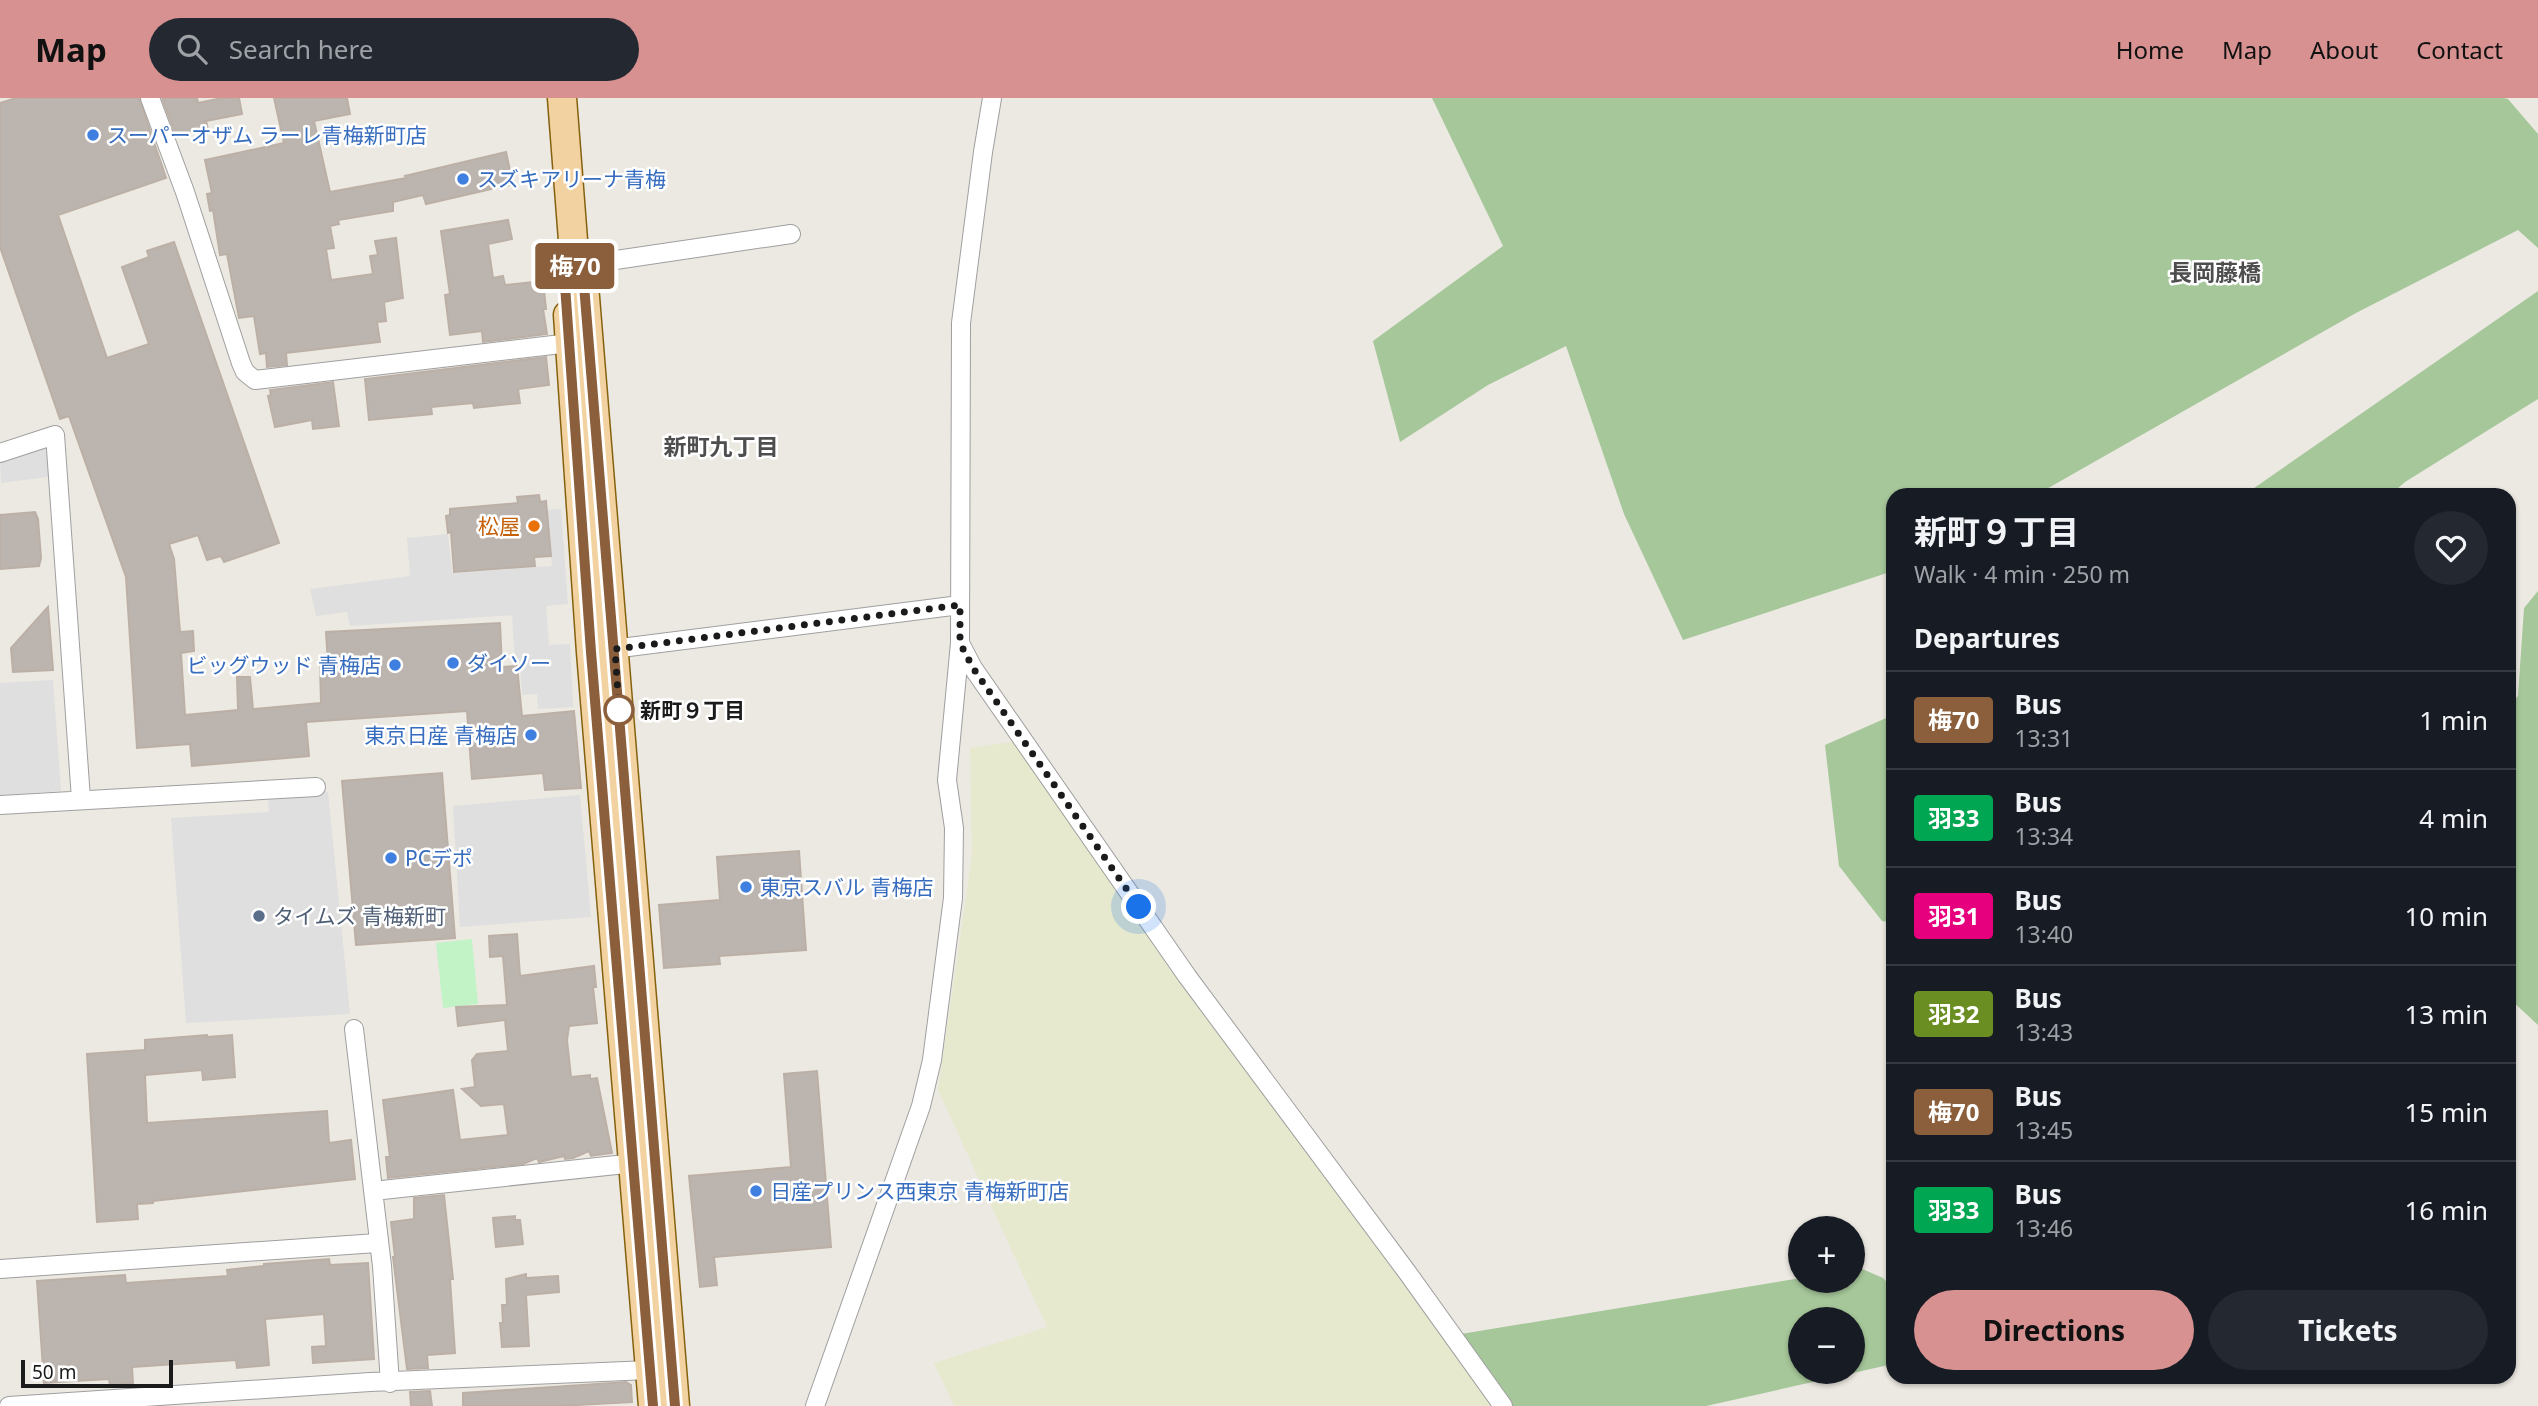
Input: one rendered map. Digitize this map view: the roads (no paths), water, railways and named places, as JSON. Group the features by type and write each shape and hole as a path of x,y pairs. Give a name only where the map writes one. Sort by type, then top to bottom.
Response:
{"main road":[{"path":"562,98 575,265 584,285 603,651 653,1406"},
{"path":"575,265 565,285 675,1406"}],"street":[{"path":"150,98 185,192 241,363 245,372 255,380 570,342"},
{"path":"815,1406 877,1235 930,1070 953,898 954,828 947,780 960,643 961,323 992,98"},
{"path":"575,265 791,234"},
{"path":"0,453 55,435 80,799"},
{"path":"603,651 960,605"},
{"path":"960,643 973,668 1187,976 1503,1406"},
{"path":"0,805 316,787"},
{"path":"354,1029 377,1242 382,1266 390,1382"},
{"path":"373,1191 635,1163"},
{"path":"0,1269 377,1242"},
{"path":"9,1406 369,1382 649,1370"}],"place":[{"name":"スーパーオザム ラーレ青梅新町店","path":"93,135"},
{"name":"スズキアリーナ青梅","path":"463,179"},
{"name":"松屋","path":"534,526"},
{"name":"ダイソー","path":"453,663"},
{"name":"ビッグウッド 青梅店","path":"395,665"},
{"name":"新町９丁目","path":"619,710"},
{"name":"東京日産 青梅店","path":"531,735"},
{"name":"PCデポ","path":"391,858"},
{"name":"東京スバル 青梅店","path":"746,887"},
{"name":"タイムズ 青梅新町","path":"259,916"},
{"name":"日産プリンス西東京 青梅新町店","path":"756,1191"}],"district":[{"name":"長岡藤橋","path":"2215,272"},
{"name":"新町九丁目","path":"721,446"}]}
